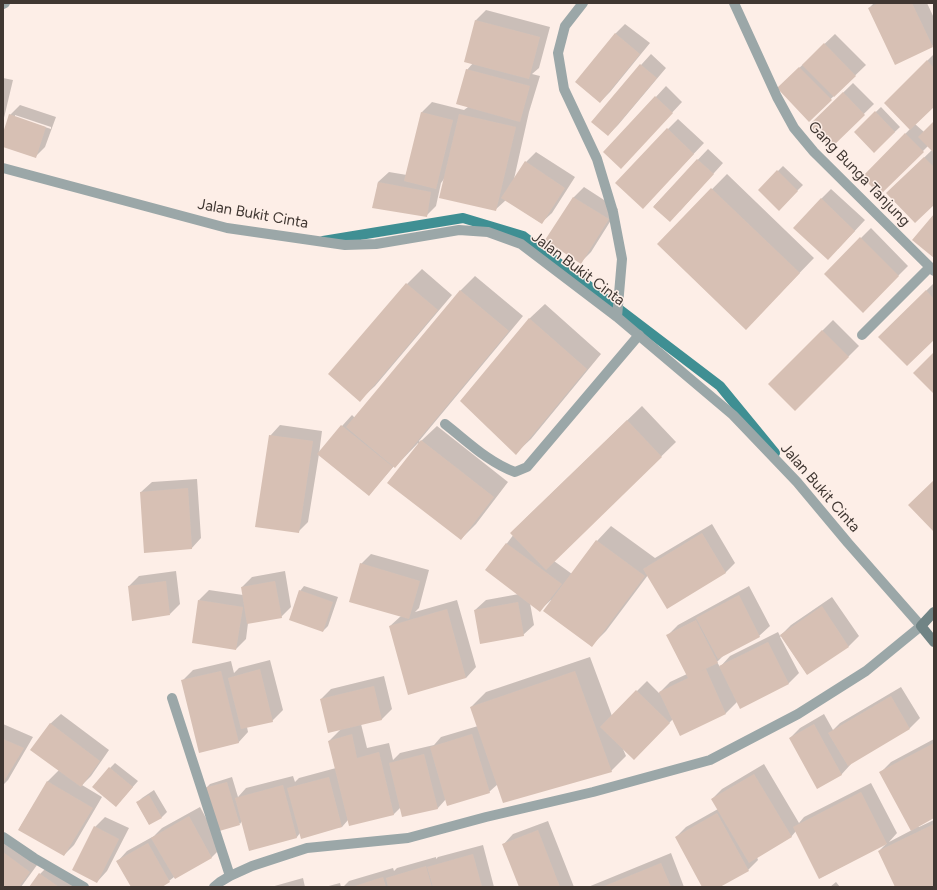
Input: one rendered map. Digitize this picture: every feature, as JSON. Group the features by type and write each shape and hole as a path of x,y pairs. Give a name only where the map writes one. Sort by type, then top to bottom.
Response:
{"street":[{"path":"583,3 565,26 558,53 564,89 597,159 613,212 622,258 617,317"},
{"name":"Gang Bunga Tanjung","path":"734,3 777,97 794,128 814,152 932,269"},
{"name":"Jalan Bukit Cinta","path":"3,168 227,228 345,245 376,244 459,230 488,232 521,244 617,317 733,415 797,482 921,626"},
{"path":"862,335 932,269"},
{"path":"445,424 502,468 515,472 527,467 639,336"},
{"path":"214,887 230,876 252,866 307,848 408,838 486,817 593,792 710,760 798,714 866,671 921,626 934,612"},
{"path":"921,626 934,642"},
{"path":"172,698 230,876"},
{"path":"3,837 34,858 84,887"}],"building":[{"path":"879,3 912,3 933,47 895,65 868,8"},
{"path":"475,20 540,37 529,79 464,62"},
{"path":"615,33 640,54 600,103 575,82"},
{"path":"824,43 856,76 834,97 802,65"},
{"path":"927,60 934,68 934,107 910,130 884,103"},
{"path":"640,64 657,78 608,136 591,122"},
{"path":"799,67 832,100 809,122 777,88"},
{"path":"466,69 530,86 520,122 456,104"},
{"path":"843,92 865,115 831,148 809,125"},
{"path":"655,96 673,113 621,169 603,152"},
{"path":"875,111 895,132 874,153 854,132"},
{"path":"421,112 453,120 436,189 404,181"},
{"path":"9,114 46,127 36,158 3,147 3,133"},
{"path":"459,114 516,127 496,211 439,198"},
{"path":"934,121 934,153 918,137"},
{"path":"667,128 694,154 643,209 615,183"},
{"path":"905,133 924,152 880,195 862,177"},
{"path":"924,157 934,167 934,205 915,223 886,193"},
{"path":"697,159 714,174 670,222 653,207"},
{"path":"525,161 565,188 542,224 501,198"},
{"path":"777,170 798,191 779,211 758,190"},
{"path":"378,182 431,192 427,217 372,208"},
{"path":"711,188 800,273 746,330 657,244"},
{"path":"573,197 609,219 581,264 545,240"},
{"path":"821,198 855,231 828,260 793,228"},
{"path":"934,214 934,258 912,240"},
{"path":"860,237 899,276 863,313 824,274"},
{"path":"406,283 438,310 360,402 328,374"},
{"path":"460,290 509,331 395,468 346,427"},
{"path":"926,290 934,299 934,340 907,366 878,337"},
{"path":"529,318 587,369 516,455 460,401"},
{"path":"822,330 849,357 795,411 768,384"},
{"path":"934,352 934,394 913,373"},
{"path":"627,420 662,457 546,570 510,533"},
{"path":"341,425 393,467 369,496 317,454"},
{"path":"269,435 313,441 299,533 255,527"},
{"path":"421,440 494,497 461,540 387,483"},
{"path":"934,480 934,532 908,505"},
{"path":"188,488 192,549 144,553 140,492"},
{"path":"702,533 726,573 667,609 643,569"},
{"path":"596,540 645,576 592,647 543,611"},
{"path":"506,543 562,584 540,612 485,570"},
{"path":"360,563 420,581 409,619 349,602"},
{"path":"166,581 170,615 132,621 128,586"},
{"path":"275,581 282,618 247,624 241,587"},
{"path":"299,590 333,602 323,632 289,620"},
{"path":"739,595 760,637 718,659 696,618"},
{"path":"198,600 243,607 236,650 192,643"},
{"path":"518,602 524,636 480,644 474,610"},
{"path":"822,606 849,647 807,675 780,635"},
{"path":"447,609 466,678 408,695 389,626"},
{"path":"696,620 718,663 699,672 706,669 726,714 680,736 659,692 688,678 666,635"},
{"path":"768,642 789,684 740,709 719,666"},
{"path":"260,669 273,722 241,729 228,678"},
{"path":"221,671 239,743 199,753 181,680"},
{"path":"575,671 612,772 503,803 470,707"},
{"path":"374,686 382,720 328,733 320,699"},
{"path":"636,690 670,723 634,760 600,727"},
{"path":"891,696 910,729 848,766 828,733"},
{"path":"50,723 100,761 81,787 30,750"},
{"path":"814,724 842,775 817,789 789,738"},
{"path":"352,734 357,758 379,752 394,815 349,826 328,741"},
{"path":"472,734 490,793 447,806 430,747"},
{"path":"3,739 24,748 3,783"},
{"path":"934,743 934,818 911,831 879,772"},
{"path":"424,754 438,809 402,817 389,763"},
{"path":"109,767 133,787 116,807 92,787"},
{"path":"754,774 792,837 749,863 711,799"},
{"path":"329,777 342,827 301,839 287,788"},
{"path":"47,781 93,808 64,856 18,830"},
{"path":"227,782 240,825 216,832 204,788"},
{"path":"283,785 297,838 249,851 235,798"},
{"path":"861,792 887,844 819,879 793,827"},
{"path":"149,795 162,818 149,825 136,802"},
{"path":"717,813 749,871 720,887 702,887 675,837"},
{"path":"189,816 212,858 175,879 151,838"},
{"path":"934,824 934,887 895,887 878,851"},
{"path":"94,826 119,839 97,883 72,870"},
{"path":"538,830 560,887 519,887 502,844"},
{"path":"148,843 170,882 162,887 131,887 116,861"},
{"path":"3,852 30,872 19,887 3,887"},
{"path":"473,854 482,887 433,887 427,867"},
{"path":"661,863 671,887 602,887"},
{"path":"426,866 432,887 388,887 386,878"},
{"path":"39,873 59,887 29,887"},
{"path":"383,877 386,887 352,887"}],"waterway":[{"path":"323,241 463,218 523,236 720,386 775,453"}]}
